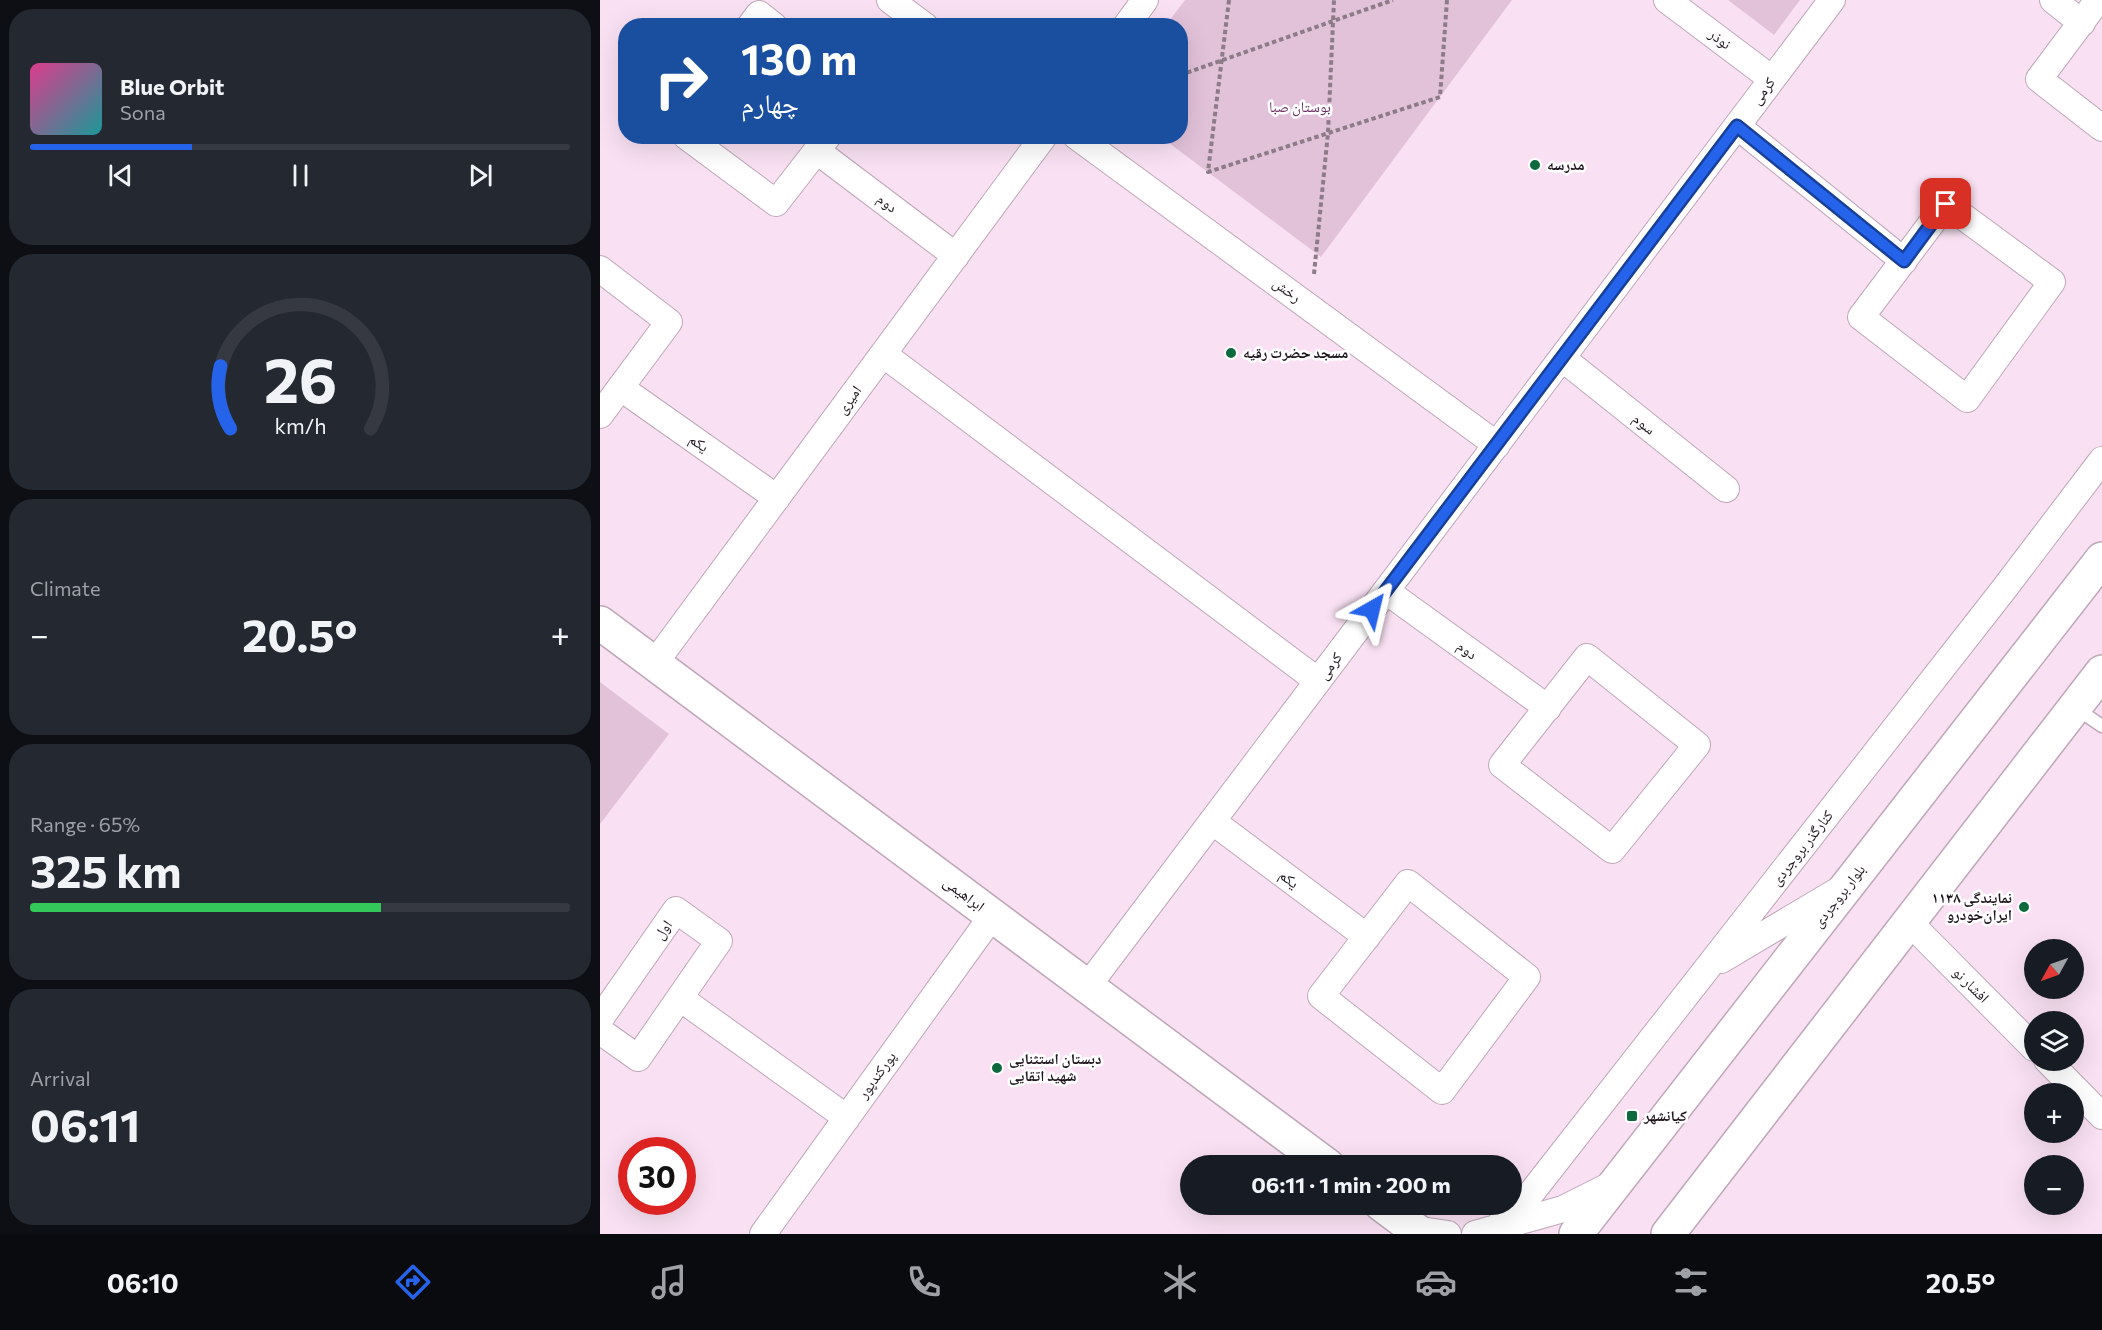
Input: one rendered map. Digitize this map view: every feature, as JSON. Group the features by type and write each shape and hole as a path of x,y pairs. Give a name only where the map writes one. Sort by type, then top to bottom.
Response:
{"main road":[{"name":"بلوار بروجردی","path":"1576,1234 2102,559"},
{"name":"ابراهیمی","path":"600,623 1313,1155"},
{"path":"1668,1234 2102,672"},
{"path":"1396,1215 1417,1231"}],"street":[{"path":"890,0 914,18"},
{"path":"1132,18 1145,0"},
{"name":"نوذر","path":"1667,0 1772,79"},
{"name":"کرمی","path":"1088,987 1832,0"},
{"path":"2053,0 2082,23"},
{"path":"2098,0 2039,80 2102,128"},
{"path":"1737,126 1904,261"},
{"path":"697,144 776,203 823,144"},
{"name":"دوم","path":"823,144 956,256"},
{"name":"امیری","path":"654,664 1038,144"},
{"name":"رخش","path":"1087,144 1497,444"},
{"path":"1946,204 2052,282 1967,399 1861,317 1904,261 1946,204"},
{"path":"600,269 669,322 600,415"},
{"path":"883,354 1318,681"},
{"name":"سوم","path":"1562,358 1726,489"},
{"name":"یکم","path":"621,388 777,498"},
{"name":"کنارگذر بروجردی","path":"1484,1232 1525,1201 1997,598 2102,460"},
{"name":"دوم","path":"1386,591 1548,708"},
{"path":"1587,657 1697,745 1612,850 1502,765 1548,708 1587,657"},
{"name":"یکم","path":"1212,821 1367,937"},
{"path":"1408,883 1527,977 1443,1090 1321,996 1367,937 1408,883"},
{"path":"1708,968 1847,886"},
{"name":"اول","path":"600,1019 676,910 719,942 638,1058 600,1031"},
{"name":"پورکندپور","path":"763,1234 992,916"},
{"name":"افشار نو","path":"1909,922 2024,1038"},
{"path":"680,998 847,1118"},
{"path":"2058,1071 2102,1116"},
{"path":"1484,1232 1563,1209 1616,1182"},
{"path":"1417,1231 1448,1234"}],"lane":[{"path":"2075,708 2102,726"}],"path":[{"path":"1230,0 1208,172 1440,97 1447,0"},
{"path":"1310,308 1328,133 1334,0"},
{"path":"1188,72 1393,0"}],"green space":[{"name":"بوستان صبا","path":"1185,0 1512,0 1321,257 1170,144 1188,144 1188,18 1171,18"},
{"path":"1728,0 1800,0 1774,35"},
{"path":"600,682 669,734 600,824"}],"place":[{"name":"مدرسه","path":"1535,165"},
{"name":"مسجد حضرت رقیه","path":"1231,353"},
{"name":"نمایندگی ۱۱۳۸ ایران‌خودرو","path":"2024,907"},
{"name":"دبستان استثنایی شهید اتقایی","path":"997,1068"},
{"name":"کیانشهر","path":"1632,1116"}],"route":[{"path":"1372,609 1737,126 1904,261 1946,204"}]}
